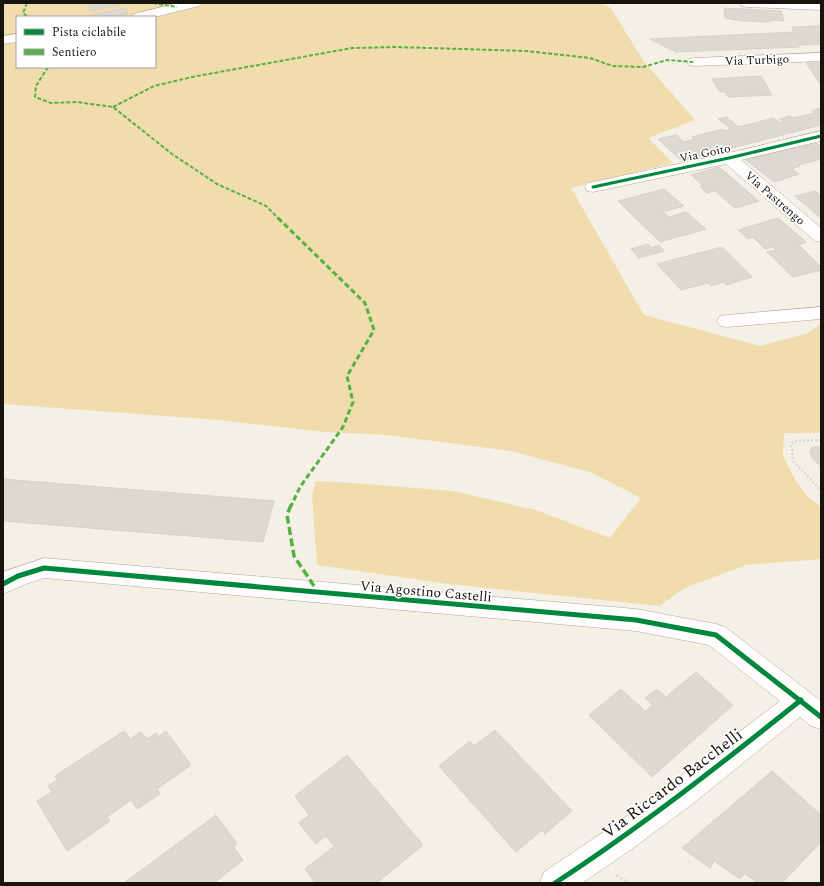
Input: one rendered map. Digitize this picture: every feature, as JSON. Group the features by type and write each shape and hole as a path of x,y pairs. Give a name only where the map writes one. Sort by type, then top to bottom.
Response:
{"street":[{"path":"143,16 194,3"},
{"path":"748,3 821,6"},
{"path":"3,40 16,38"},
{"name":"Via Turbigo","path":"694,62 821,57"},
{"name":"Via Goito","path":"593,187 729,158 821,136"},
{"name":"Via Pastrengo","path":"729,158 821,237"},
{"path":"727,321 821,313"},
{"name":"Via Agostino Castelli","path":"3,584 18,576 44,568 636,620 716,635 811,709"},
{"name":"Via Riccardo Bacchelli","path":"555,883 594,858 679,795 811,709"}],"path":[{"path":"821,440 794,441 791,446 794,462 821,490"}],"shaded area":[{"path":"3,3 601,3 611,8 642,59 695,120 648,138 673,163 571,188 644,315 760,346 808,333 821,324 821,433 784,433 783,456 795,479 807,496 821,507 821,559 746,565 685,588 659,606 449,584 317,565 312,496 316,481 452,491 536,510 610,538 641,498 590,472 510,451 388,435 326,432 219,420 3,404"}],"building":[{"path":"86,3 121,3 122,4 91,11"},
{"path":"125,8 128,13 122,16 93,15"},
{"path":"724,8 781,11 784,21 742,21 725,18"},
{"path":"821,26 821,44 799,45 799,47 676,52 650,39 794,32 792,27"},
{"path":"806,63 821,63 821,85"},
{"path":"761,76 772,95 728,97 725,92 720,92 712,79"},
{"path":"821,108 821,125 682,161 658,139 676,135 684,142 695,139 692,137 723,129 725,131 731,129 718,119 727,117 738,127 774,118 780,123 783,122 779,119 790,116 793,118 815,113 812,111"},
{"path":"815,142 821,147 821,159 799,165 800,166 792,169 799,174 774,182 746,160"},
{"path":"719,167 759,201 735,208 715,191 706,193 700,187 703,186 691,175"},
{"path":"664,189 684,206 663,212 669,217 686,212 706,229 660,242 618,201"},
{"path":"815,191 821,196 821,218 795,196"},
{"path":"778,218 806,242 799,245 821,267 821,270 793,277 767,252 776,250 773,247 765,249 753,237 748,239 738,230"},
{"path":"648,244 651,248 659,245 664,251 639,258 631,249"},
{"path":"722,247 752,277 726,285 724,282 711,286 708,283 681,290 657,264"},
{"path":"812,447 821,447 821,466 812,458 810,452"},
{"path":"3,479 274,501 263,542 3,521"},
{"path":"696,672 733,705 652,777 589,715 621,689 645,711 652,705 645,698 657,689 666,697"},
{"path":"495,730 572,811 545,834 542,830 516,852 439,766 470,741 474,746"},
{"path":"124,731 130,739 141,732 147,739 156,733 158,737 166,731 191,765 157,789 160,794 137,809 131,800 107,817 110,821 67,851 37,801 52,792 48,786 57,780 55,776"},
{"path":"347,755 423,845 377,883 315,883 305,869 334,846 326,836 316,844 299,823 309,815 295,796"},
{"path":"772,771 821,815 821,842 782,883 757,883 744,873 740,879 714,861 710,868 682,848"},
{"path":"216,815 237,844 233,846 243,860 214,883 124,883"}],"marked path":[{"path":"27,3 23,13 27,16"},
{"path":"153,3 177,7"},
{"path":"113,107 154,86 192,77 352,48 396,47 526,51 590,58 613,66 643,67 667,60 694,62"},
{"path":"47,68 36,86 35,97 51,103 76,102 113,107 172,154 217,184 266,206 365,303 374,330 347,376 353,402 343,427 300,487 287,515 294,556 318,592"}],"cycle path":[{"path":"593,187 729,158 821,136"},
{"path":"3,584 18,576 44,568 636,620 716,635 821,717"},
{"path":"555,883 619,840 681,795 801,700"}]}
